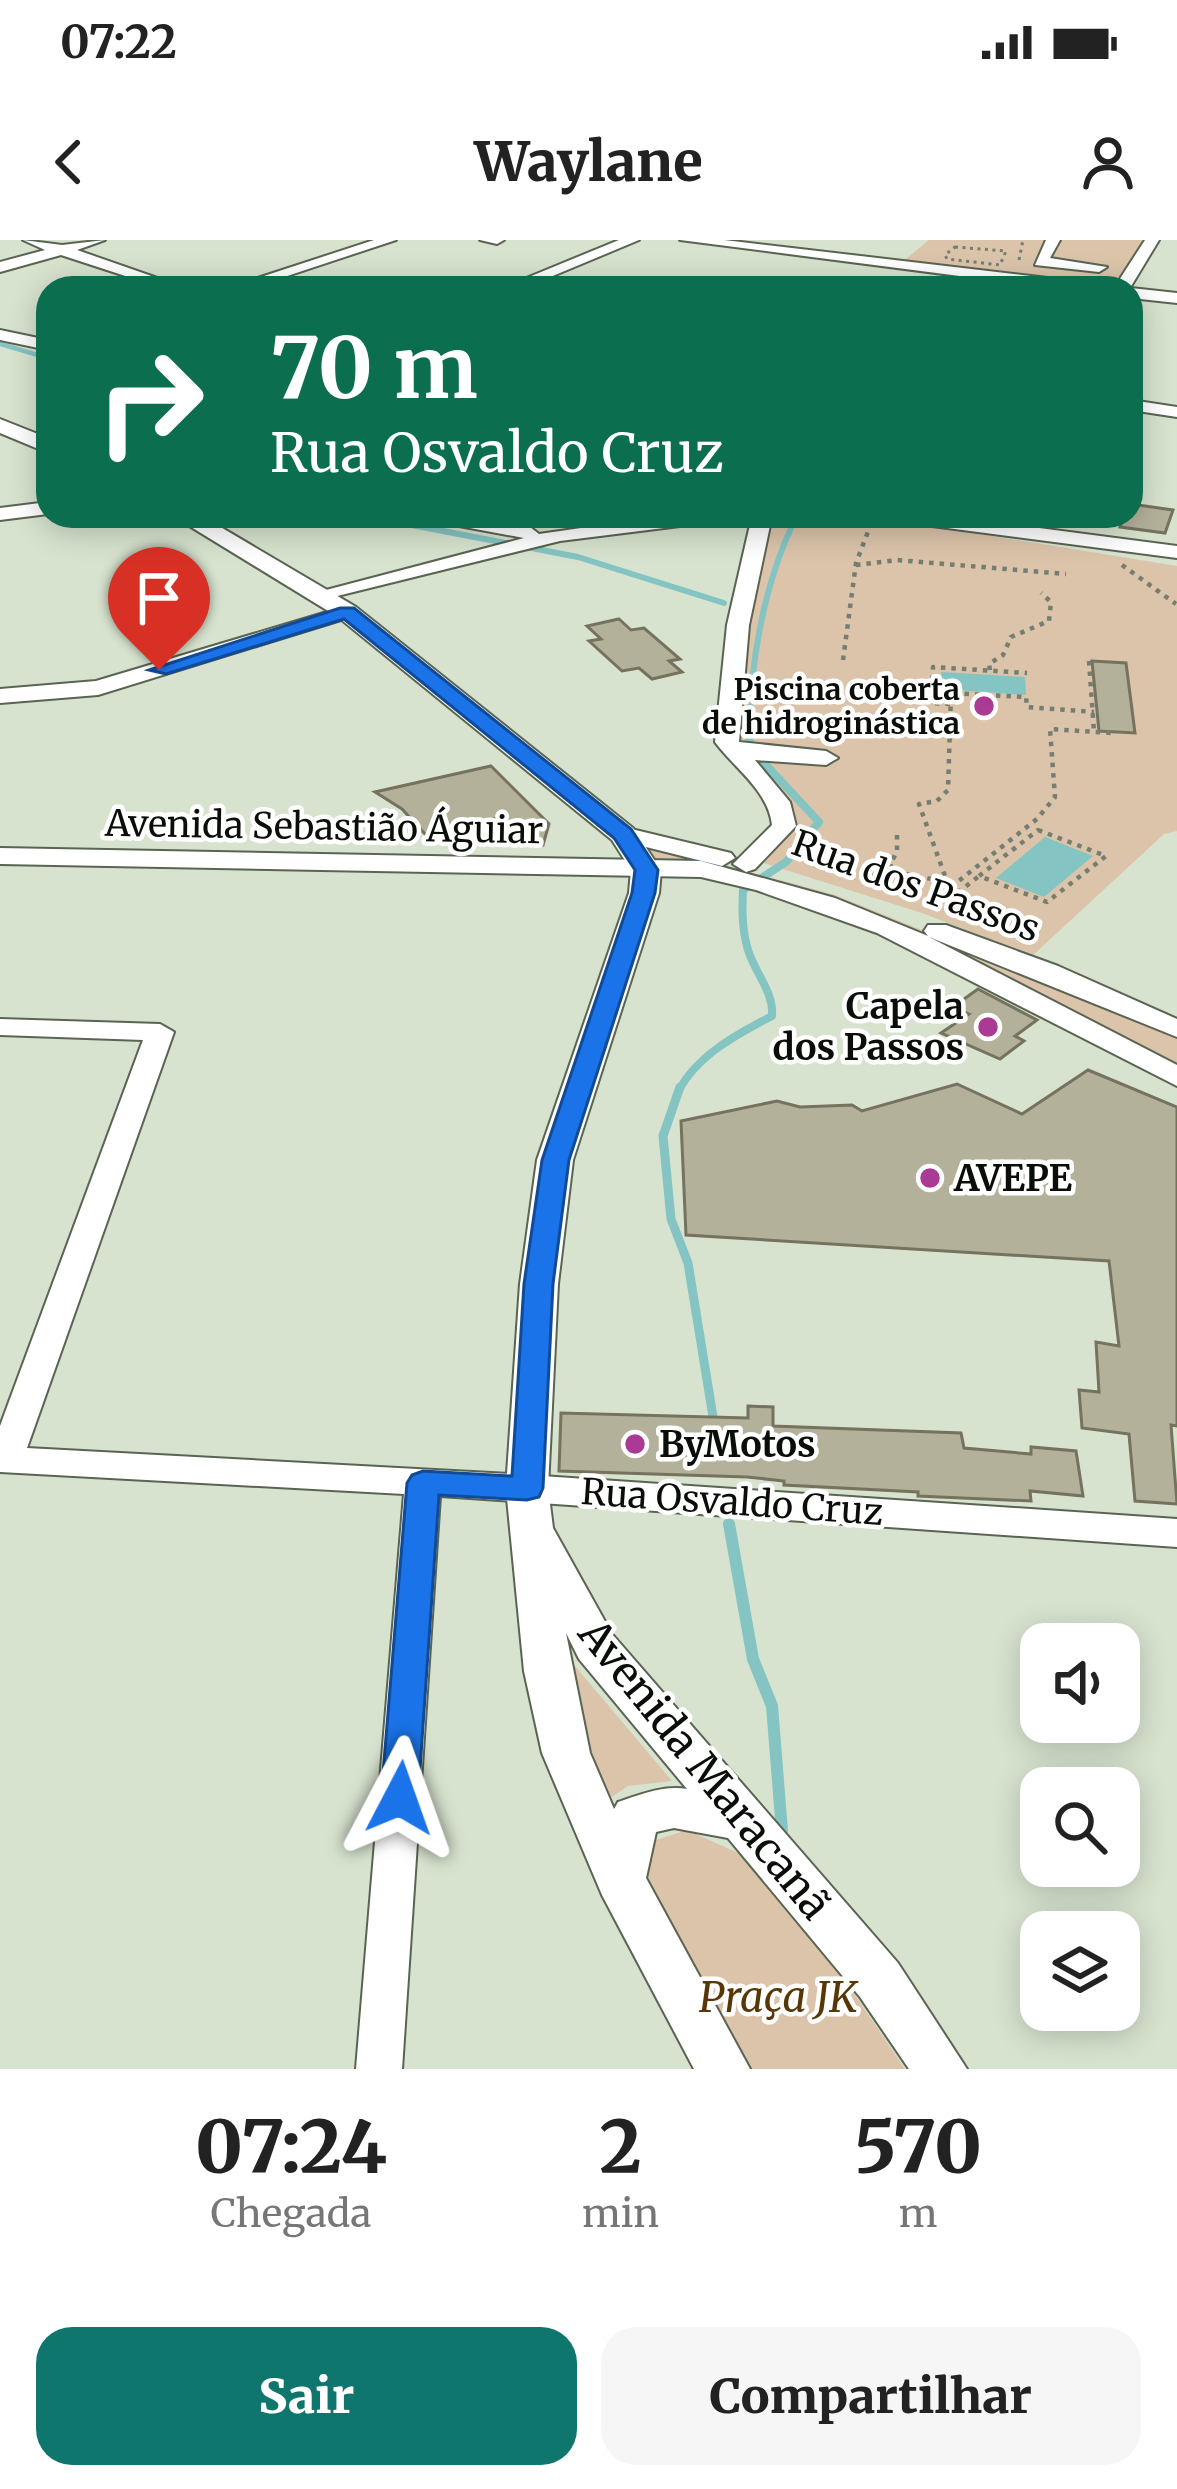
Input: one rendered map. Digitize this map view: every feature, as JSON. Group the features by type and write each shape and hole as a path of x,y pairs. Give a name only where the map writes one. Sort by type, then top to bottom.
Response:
{"main road":[{"path":"0,425 36,441"},
{"path":"205,528 347,612 623,834 646,870 644,893 555,1160 538,1284 529,1502"},
{"name":"Avenida Maracanã","path":"529,1502 595,1646 879,1980 940,2069"},
{"name":"Avenida Maracanã","path":"529,1502 547,1671 561,1733 620,1880 723,2069"},
{"path":"620,1880 635,1817 674,1807 742,1820"}],"street":[{"path":"30,240 141,276"},
{"path":"0,267 98,240"},
{"path":"273,276 388,240"},
{"path":"487,240 497,240"},
{"path":"541,276 632,240"},
{"path":"687,240 991,276"},
{"path":"1053,240 1040,262 1102,260 1096,276"},
{"path":"1130,276 1152,240"},
{"path":"1143,294 1177,298"},
{"path":"0,334 36,344"},
{"path":"1143,408 1177,412"},
{"path":"0,514 36,510"},
{"path":"488,528 560,535"},
{"path":"317,595 560,535 616,528"},
{"path":"759,528 738,625 728,742 784,810 784,826 759,874"},
{"path":"1021,528 1177,552"},
{"path":"0,696 98,688 347,612"},
{"path":"734,752 826,758"},
{"name":"Rua dos Passos","path":"623,834 759,874 1048,972 1177,1029"},
{"name":"Avenida Sebastião Águiar","path":"0,856 646,870"},
{"name":"Rua dos Passos","path":"646,870 759,874 959,962 1177,1077"},
{"path":"0,1027 160,1032 2,1460"},
{"name":"Rua Osvaldo Cruz","path":"2,1460 423,1483 529,1502 1177,1533"},
{"path":"379,2069 423,1483"}],"path":[{"path":"843,660 856,565 870,528"},
{"path":"856,565 897,560 1066,574"},
{"path":"1117,561 1176,604"},
{"path":"990,670 989,664 1003,655 1011,637 1049,621 1051,602 1041,593"},
{"path":"1089,662 1094,732"},
{"path":"950,704 931,703 933,667 1027,673"},
{"path":"956,925 976,908 951,898 952,887 938,849 922,826 920,801 938,801 948,790 951,693 1026,697 1027,707 1094,712"},
{"path":"952,887 1037,819 1055,797 1050,729 1112,733"},
{"path":"850,878 893,871 952,887 978,876 1038,830 1106,856 1047,902 978,876"},
{"path":"893,871 890,864 897,852 897,835"}],"green space":[{"path":"929,240 1143,240 1122,276 1012,276 901,263"},
{"path":"772,528 943,528 1177,566 1177,831 1164,834 1032,956 925,914 757,861 796,823 782,792 747,758 737,730 740,669"},
{"path":"653,846 835,895 1177,1033 1177,1073 825,903 654,866 647,849"},
{"path":"564,1653 672,1781 628,1786 603,1803"},
{"name":"Praça JK","path":"687,1830 738,1853 836,1967 905,2069 744,2069 640,1866 650,1842"}],"water":[{"path":"941,672 1025,677 1026,695 942,689"},
{"path":"1045,837 1093,856 1044,897 996,878"}],"building":[{"path":"1143,506 1173,510 1165,533 1128,528 1143,528"},
{"path":"619,619 631,630 644,628 680,659 669,661 682,672 652,679 639,668 622,671 589,641 601,639 587,626"},
{"path":"1092,661 1126,663 1135,733 1099,731"},
{"path":"491,766 549,824 543,845 523,846 497,818 425,834 402,809 375,792"},
{"name":"Capela dos Passos","path":"978,989 1037,1020 1015,1036 1024,1041 1000,1059 941,1033 969,1014 953,1007"},
{"name":"AVEPE","path":"1088,1070 1177,1107 1177,1426 1171,1425 1177,1504 1135,1501 1129,1434 1082,1428 1079,1390 1099,1392 1096,1342 1119,1346 1109,1261 686,1235 681,1121 777,1101 800,1107 852,1105 862,1111 957,1084 1022,1114"},
{"path":"748,1406 773,1407 773,1426 961,1433 964,1448 1031,1454 1031,1447 1076,1451 1083,1496 1030,1491 1031,1501 918,1496 918,1492 784,1485 784,1481 747,1477 559,1471 561,1413 748,1418"}],"waterway":[{"path":"0,344 36,354"},
{"path":"427,528 578,557 724,603"},
{"path":"750,742 760,626 791,528"},
{"path":"679,1090 708,1056 772,1016 770,999 746,943 743,890 786,862 819,822 754,752 750,742"},
{"path":"680,1087 663,1136 671,1219 688,1263 715,1429"},
{"path":"729,1524 753,1659 772,1706 782,1831"}],"place":[{"name":"Piscina coberta de hidroginástica","path":"984,706"},
{"name":"Capela dos Passos","path":"988,1027"},
{"name":"AVEPE","path":"930,1178"},
{"name":"ByMotos","path":"635,1444"}],"route":[{"path":"159,670 347,612 623,834 646,870 644,893 555,1160 538,1284 527,1488 423,1483 400,1798"}]}
